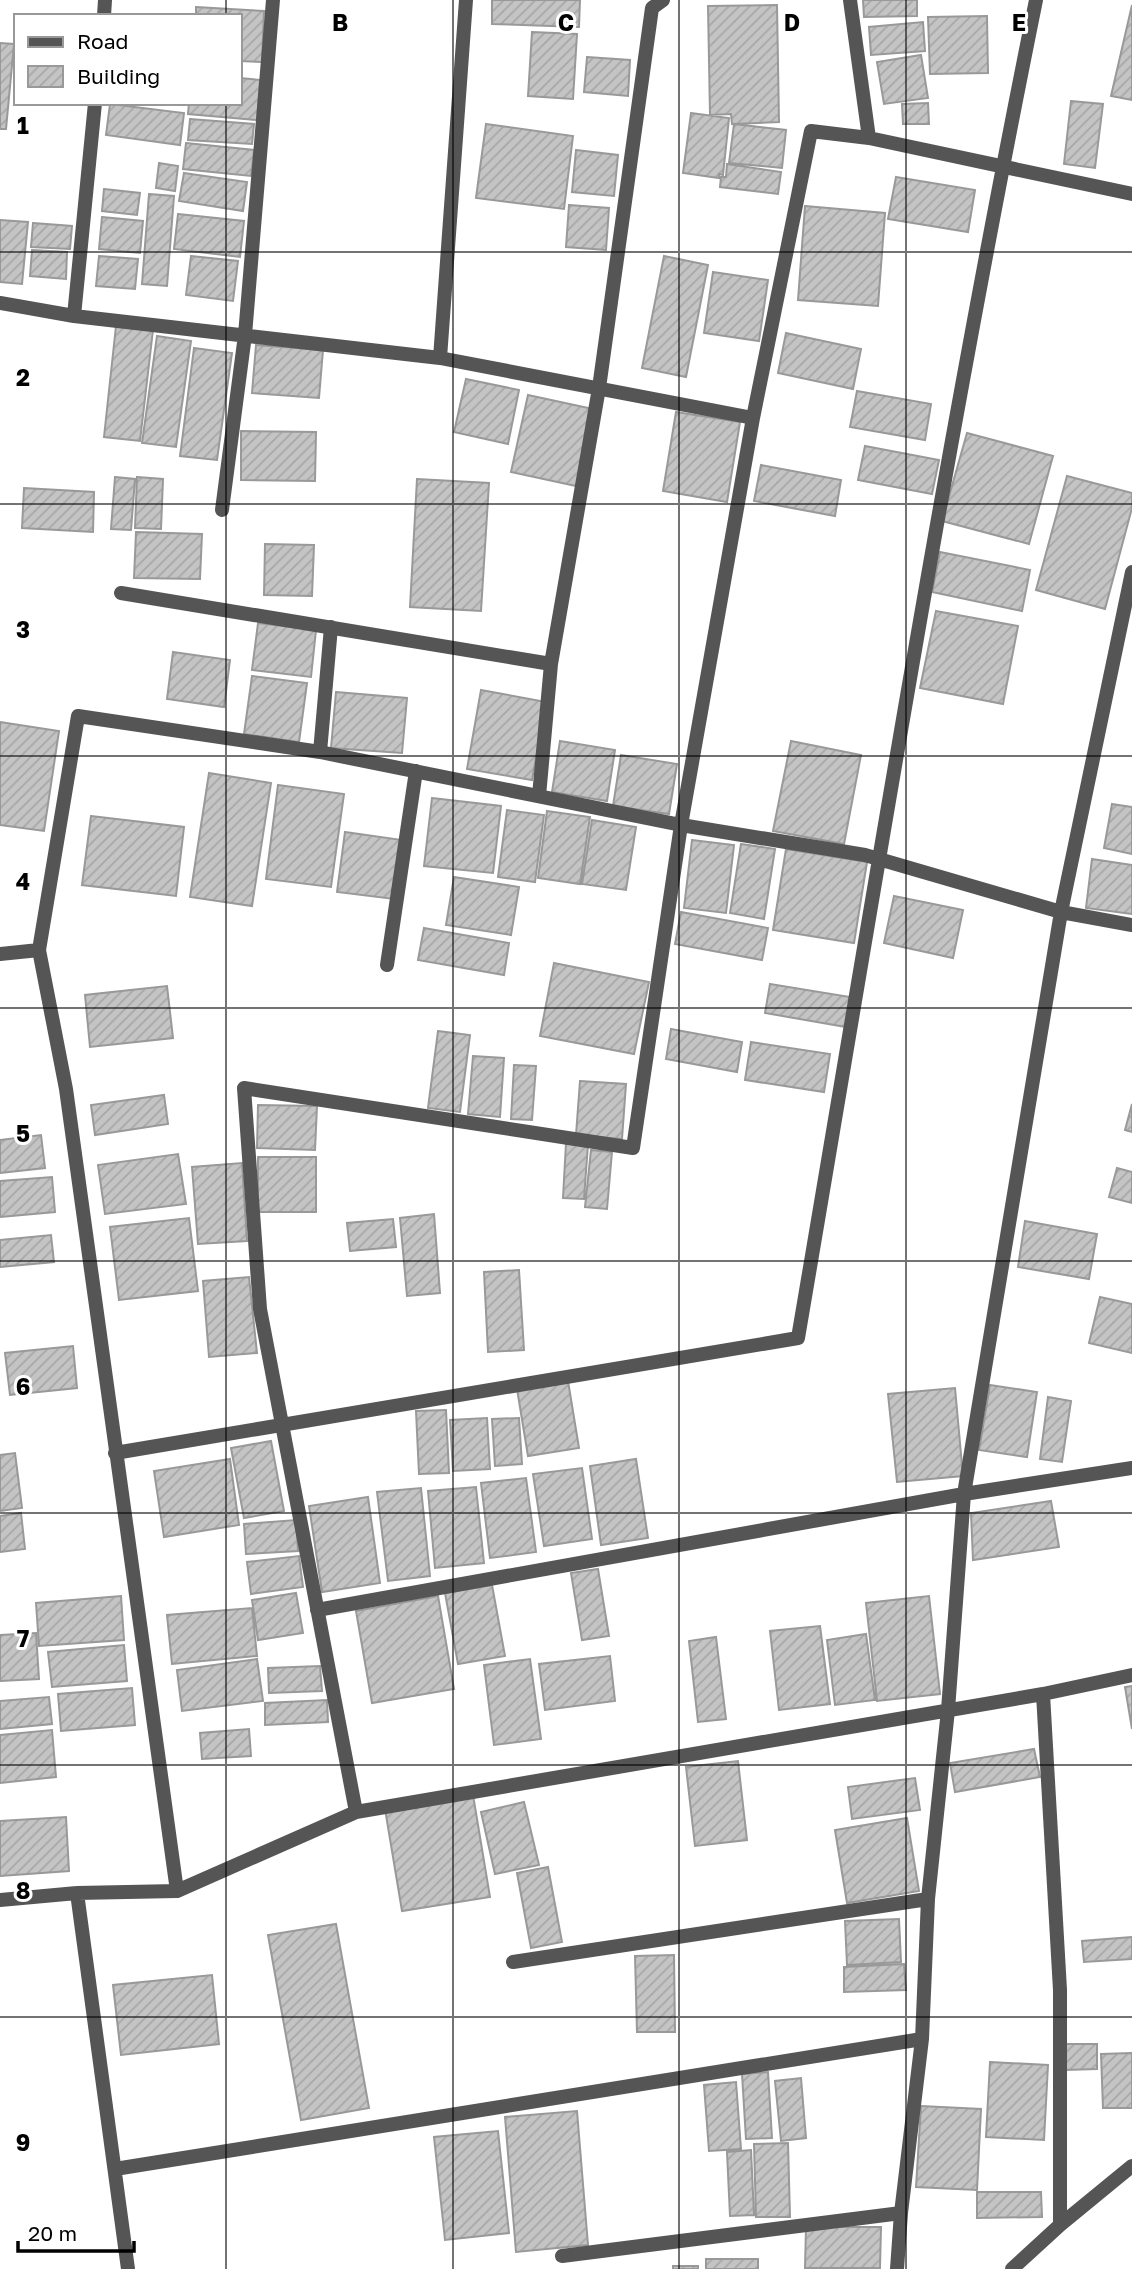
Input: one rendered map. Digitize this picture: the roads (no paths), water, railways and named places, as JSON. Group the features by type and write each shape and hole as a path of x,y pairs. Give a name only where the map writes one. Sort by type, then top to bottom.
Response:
{"street":[{"path":"222,510 245,335 273,0"},
{"path":"440,358 466,0"},
{"path":"539,796 551,664 600,388 652,8 663,0"},
{"path":"850,0 869,138"},
{"path":"115,1453 280,1423 798,1338 879,859 1002,167 1036,0"},
{"path":"74,316 95,105"},
{"path":"356,1812 260,1309 244,1087 632,1148 681,825 753,418 811,131 869,138 1132,194"},
{"path":"0,303 74,316 440,358 753,418"},
{"path":"897,2269 922,2039 928,1899 948,1710 964,1494 1061,912 1132,572"},
{"path":"121,593 551,664"},
{"path":"320,752 331,627"},
{"path":"177,1891 66,1089 39,950 78,716 320,752 681,825 864,855 1061,912 1132,925"},
{"path":"387,965 416,771"},
{"path":"0,954 39,950"},
{"path":"317,1610 964,1494 1132,1468"},
{"path":"0,1900 77,1893 177,1891 356,1812 1043,1694 1132,1675"},
{"path":"1043,1694 1060,1990 1060,2225"},
{"path":"77,1893 128,2269"},
{"path":"513,1962 928,1899"},
{"path":"115,2169 922,2039"},
{"path":"1012,2269 1060,2225 1132,2166"},
{"path":"562,2256 901,2213"}]}
